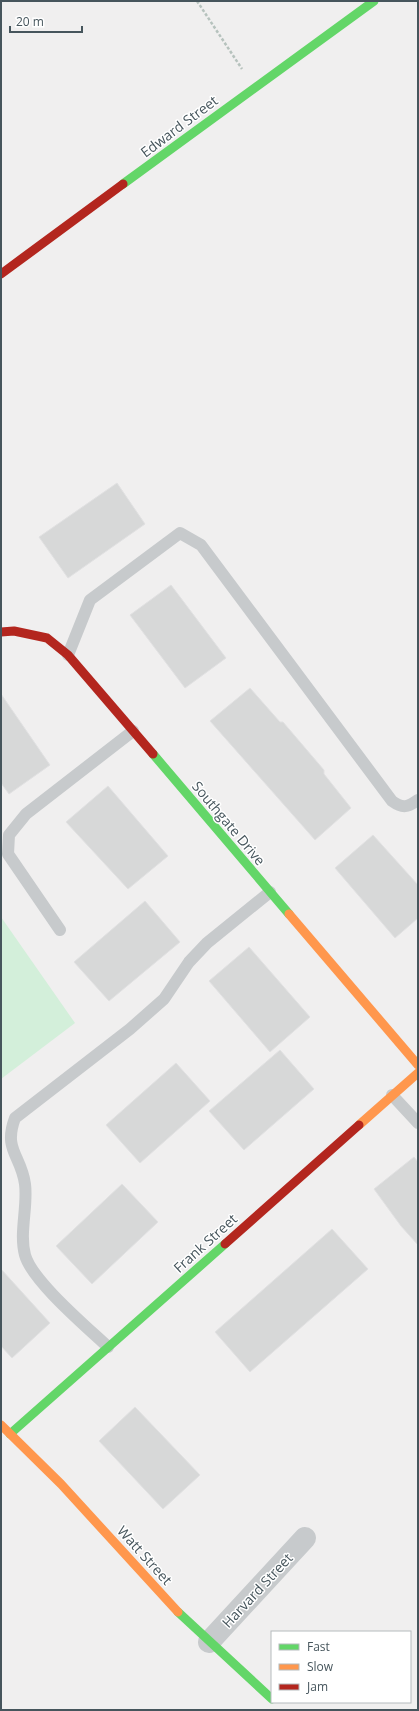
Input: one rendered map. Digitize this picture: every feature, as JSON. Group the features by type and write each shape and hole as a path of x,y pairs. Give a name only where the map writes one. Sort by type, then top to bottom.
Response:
{"street":[{"name":"Edward Street","path":"1,274 254,86 374,1"},
{"name":"Southgate Drive","path":"1,632 14,631 47,638 68,655 418,1065"},
{"name":"Frank Street","path":"10,1434 418,1072"},
{"name":"Watt Street","path":"1,1425 61,1484 181,1616 271,1698"},
{"name":"Harvard Street","path":"209,1642 305,1538"}],"lane":[{"path":"68,655 90,600 180,533 201,545 392,801 399,806 408,807 418,800"},
{"path":"60,930 8,854 9,835 26,814 133,731"},
{"path":"108,1347 50,1292 34,1271 25,1255 25,1186 21,1166 13,1152 10,1141 11,1129 15,1118 130,1029 164,999 189,962 207,943 270,892"},
{"path":"392,1095 418,1123"}],"path":[{"path":"197,1 254,86"}],"green space":[{"path":"1,917 75,1023 1,1079"}],"building":[{"path":"117,483 145,524 68,578 39,537"},
{"path":"171,585 226,658 185,688 130,615"},
{"path":"250,688 280,722 283,722 324,770 324,774 351,808 315,840 210,721"},
{"path":"1,694 50,765 9,794 1,783"},
{"path":"108,786 168,856 128,889 66,822"},
{"path":"373,835 418,885 418,918 395,938 335,868"},
{"path":"145,901 180,942 109,1001 74,962"},
{"path":"249,947 310,1017 270,1052 209,981"},
{"path":"280,1050 314,1089 244,1150 209,1111"},
{"path":"176,1063 210,1101 140,1163 106,1125"},
{"path":"414,1157 418,1162 418,1245 401,1226 374,1189"},
{"path":"122,1184 158,1222 92,1284 56,1246"},
{"path":"332,1229 368,1269 250,1372 215,1332"},
{"path":"1,1269 50,1323 12,1358 1,1346"},
{"path":"135,1407 200,1475 163,1509 99,1441"}],"traffic: fast":[{"path":"123,184 374,1"},
{"path":"153,754 289,914"},
{"path":"10,1434 225,1244"},
{"path":"178,1612 271,1698"}],"traffic: slow":[{"path":"289,914 418,1065"},
{"path":"359,1125 418,1073"},
{"path":"1,1425 61,1484 178,1612"}],"traffic: jam":[{"path":"1,274 123,184"},
{"path":"1,632 14,631 47,638 68,655 153,754"},
{"path":"225,1244 359,1125"}]}
